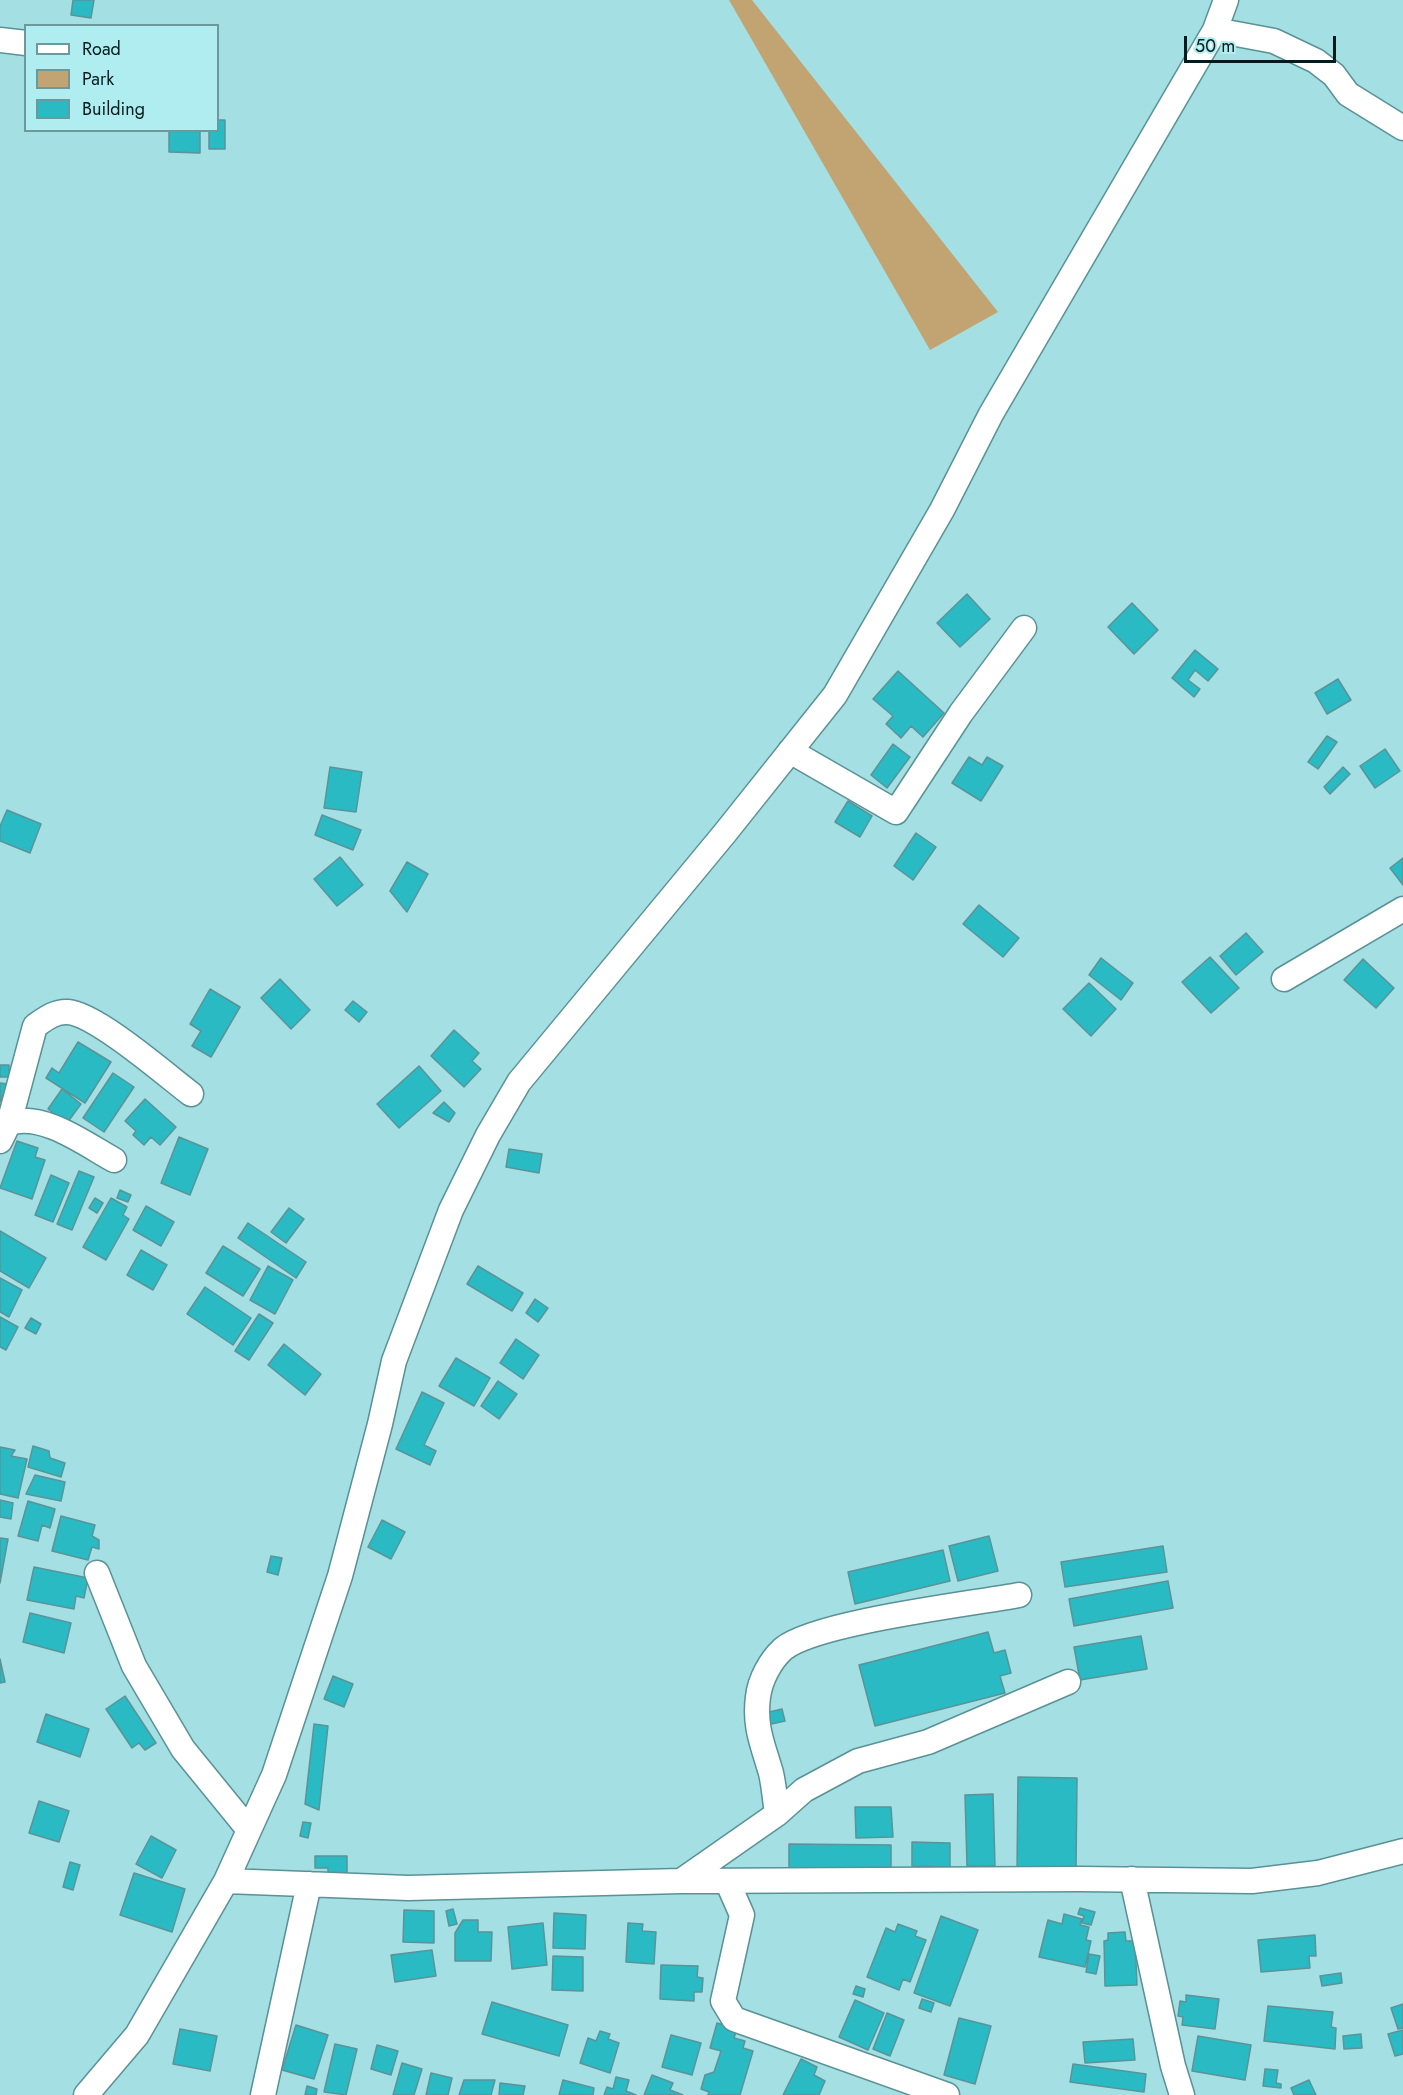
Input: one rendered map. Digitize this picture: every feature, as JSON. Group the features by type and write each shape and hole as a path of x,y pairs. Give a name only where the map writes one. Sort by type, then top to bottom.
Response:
{"street":[{"path":"86,2095 137,2035 226,1881 274,1775 340,1576 394,1361 451,1210 488,1135 519,1082 835,694 942,510 991,414 1215,30 1226,0"},
{"path":"1215,30 1275,41 1316,61 1334,75 1347,94 1403,128"},
{"path":"0,40 24,43"},
{"path":"790,751 896,812 961,713 1024,628"},
{"path":"1284,980 1403,909"},
{"path":"5,1132 35,1026 50,1015 69,1012 97,1023 191,1094"},
{"path":"5,1132 18,1120 52,1127 114,1160"},
{"path":"97,1573 139,1676 183,1749 249,1830"},
{"path":"777,1814 771,1775 757,1733 758,1695 767,1669 784,1648 811,1636 855,1624 1019,1595"},
{"path":"681,1881 777,1814 804,1790 858,1761 928,1742 1068,1682"},
{"path":"226,1881 408,1888 681,1881 1252,1881 1318,1873 1403,1851"},
{"path":"1132,1880 1173,2066 1182,2095"},
{"path":"727,1881 742,1915 723,2001 734,2019 946,2095"},
{"path":"263,2095 309,1884"}],"green space":[{"path":"729,0 752,0 998,312 930,350"}],"building":[{"path":"73,0 94,0 91,18 71,15"},
{"path":"219,120 225,120 225,149 209,149 209,132 219,132"},
{"path":"169,132 200,132 200,153 169,152"},
{"path":"967,594 990,619 960,647 937,623"},
{"path":"1132,603 1158,630 1134,654 1108,627"},
{"path":"1195,650 1218,669 1208,681 1195,670 1188,680 1200,689 1194,697 1172,678"},
{"path":"898,671 944,713 923,737 911,726 901,738 886,724 893,716 873,699"},
{"path":"1338,679 1351,700 1327,714 1315,693"},
{"path":"1327,736 1337,742 1318,769 1308,762"},
{"path":"893,744 910,757 887,788 871,775"},
{"path":"1385,749 1400,771 1375,788 1360,766"},
{"path":"969,757 982,765 987,757 1003,766 981,801 952,783"},
{"path":"330,767 362,772 356,812 324,808"},
{"path":"1343,767 1350,774 1330,794 1324,787"},
{"path":"848,801 872,816 860,837 835,822"},
{"path":"7,810 41,824 30,853 0,841 0,826"},
{"path":"322,815 361,830 353,850 315,835"},
{"path":"916,833 936,847 913,880 894,866"},
{"path":"340,857 363,885 337,906 314,879"},
{"path":"1403,858 1403,885 1390,868"},
{"path":"407,862 428,874 407,912 390,891"},
{"path":"979,905 1019,938 1003,957 963,924"},
{"path":"1246,933 1263,952 1236,975 1220,956"},
{"path":"1210,957 1239,988 1211,1013 1182,982"},
{"path":"1101,958 1133,983 1121,1000 1089,975"},
{"path":"1363,959 1394,988 1376,1008 1344,980"},
{"path":"280,979 310,1010 291,1029 261,998"},
{"path":"1089,983 1116,1009 1091,1036 1063,1009"},
{"path":"210,989 240,1007 211,1057 192,1046 201,1031 190,1024"},
{"path":"353,1001 367,1012 359,1022 345,1010"},
{"path":"454,1030 479,1053 472,1061 481,1069 464,1087 431,1056"},
{"path":"78,1042 111,1062 85,1103 46,1078 52,1068 59,1073"},
{"path":"0,1065 9,1065 9,1077 0,1077"},
{"path":"419,1066 441,1091 399,1128 377,1104"},
{"path":"113,1073 134,1087 104,1132 83,1118"},
{"path":"0,1083 8,1084 0,1102"},
{"path":"62,1089 81,1104 67,1123 48,1109"},
{"path":"145,1099 176,1127 160,1145 151,1137 144,1145 133,1135 136,1131 125,1121"},
{"path":"444,1102 455,1113 449,1122 433,1113"},
{"path":"179,1137 208,1149 190,1195 161,1183"},
{"path":"17,1141 38,1148 35,1157 45,1160 32,1199 0,1188"},
{"path":"509,1149 542,1154 539,1173 506,1167"},
{"path":"79,1171 94,1177 72,1230 57,1224"},
{"path":"51,1175 69,1183 53,1222 35,1215"},
{"path":"120,1190 131,1195 128,1202 117,1198"},
{"path":"95,1198 103,1203 97,1213 89,1208"},
{"path":"111,1198 127,1207 123,1215 129,1219 106,1260 83,1247"},
{"path":"146,1206 174,1222 161,1246 133,1230"},
{"path":"289,1208 304,1219 286,1243 271,1232"},
{"path":"248,1223 306,1262 296,1278 238,1238"},
{"path":"0,1231 46,1258 29,1288 0,1271"},
{"path":"223,1246 260,1269 243,1296 206,1273"},
{"path":"141,1250 167,1265 153,1290 127,1275"},
{"path":"268,1266 293,1280 275,1314 250,1300"},
{"path":"478,1266 523,1293 512,1311 467,1284"},
{"path":"0,1278 22,1290 9,1317 0,1312"},
{"path":"205,1287 251,1318 233,1345 187,1314"},
{"path":"535,1299 548,1308 538,1322 526,1313"},
{"path":"259,1314 273,1323 249,1360 235,1351"},
{"path":"0,1317 18,1327 6,1350 0,1347"},
{"path":"31,1318 41,1324 36,1334 25,1328"},
{"path":"516,1339 539,1355 523,1379 500,1363"},
{"path":"284,1344 321,1374 305,1395 268,1365"},
{"path":"456,1358 490,1378 474,1406 439,1386"},
{"path":"498,1381 517,1394 499,1419 481,1406"},
{"path":"422,1392 444,1403 424,1445 436,1451 430,1465 396,1449"},
{"path":"33,1446 49,1451 50,1458 65,1463 61,1477 28,1467"},
{"path":"0,1447 15,1450 11,1456 27,1459 18,1498 0,1494"},
{"path":"35,1475 65,1482 61,1501 26,1494"},
{"path":"0,1500 13,1503 11,1519 0,1517"},
{"path":"28,1501 55,1509 50,1528 42,1525 38,1541 18,1536"},
{"path":"61,1516 95,1525 92,1536 99,1540 99,1549 92,1547 88,1560 52,1551"},
{"path":"382,1520 405,1532 391,1559 368,1547"},
{"path":"989,1536 998,1571 958,1581 949,1546"},
{"path":"0,1538 8,1539 0,1583"},
{"path":"1163,1546 1167,1572 1065,1587 1061,1562"},
{"path":"943,1550 950,1581 855,1604 848,1572"},
{"path":"271,1556 282,1558 278,1575 267,1572"},
{"path":"34,1567 88,1578 84,1598 76,1596 74,1609 27,1600"},
{"path":"1168,1581 1173,1608 1074,1626 1069,1599"},
{"path":"30,1613 71,1623 64,1653 23,1642"},
{"path":"988,1632 994,1653 1005,1650 1011,1673 1000,1676 1005,1693 875,1726 859,1665"},
{"path":"1141,1636 1147,1669 1080,1680 1074,1647"},
{"path":"0,1659 5,1682 0,1683"},
{"path":"333,1676 353,1684 344,1707 324,1699"},
{"path":"125,1696 156,1743 145,1750 139,1743 132,1748 106,1709"},
{"path":"782,1709 785,1721 767,1725 765,1713"},
{"path":"46,1714 89,1729 80,1757 37,1742"},
{"path":"314,1724 328,1726 319,1810 305,1804"},
{"path":"1018,1777 1077,1778 1076,1870 1017,1870"},
{"path":"993,1794 995,1866 967,1866 965,1795"},
{"path":"39,1801 69,1811 59,1842 29,1833"},
{"path":"855,1807 891,1807 893,1837 856,1838"},
{"path":"303,1822 311,1823 308,1838 300,1836"},
{"path":"151,1836 176,1850 162,1878 136,1864"},
{"path":"912,1842 950,1843 950,1867 912,1866"},
{"path":"789,1844 891,1845 891,1870 789,1869"},
{"path":"315,1856 347,1856 347,1876 328,1876 328,1868 315,1868"},
{"path":"70,1862 80,1865 73,1890 63,1887"},
{"path":"134,1873 185,1889 172,1932 120,1915"},
{"path":"1080,1908 1095,1912 1091,1925 1082,1923 1084,1916 1078,1914"},
{"path":"453,1909 457,1924 449,1926 446,1911"},
{"path":"404,1910 434,1911 434,1943 403,1942"},
{"path":"554,1913 586,1915 585,1949 553,1948"},
{"path":"1064,1914 1082,1919 1080,1925 1089,1927 1086,1940 1091,1941 1085,1967 1039,1957 1048,1920 1062,1924"},
{"path":"941,1916 978,1930 950,2006 914,1993"},
{"path":"463,1920 478,1920 478,1932 492,1932 491,1961 455,1961 455,1933"},
{"path":"543,1923 547,1965 512,1969 508,1927"},
{"path":"628,1923 643,1924 642,1931 656,1932 654,1964 626,1962"},
{"path":"898,1924 917,1931 915,1936 926,1940 910,1982 903,1979 899,1990 867,1977 886,1928 895,1932"},
{"path":"1125,1932 1126,1941 1135,1941 1137,1985 1105,1986 1104,1941 1108,1940 1108,1933"},
{"path":"1315,1935 1316,1956 1309,1956 1310,1968 1261,1972 1258,1940"},
{"path":"432,1950 436,1976 395,1982 391,1955"},
{"path":"1089,1954 1100,1956 1096,1974 1086,1972"},
{"path":"553,1956 583,1957 583,1991 552,1990"},
{"path":"661,1965 698,1966 697,1977 703,1978 702,1992 694,1992 694,2001 660,1999"},
{"path":"1341,1973 1342,1983 1322,1986 1320,1976"},
{"path":"856,1986 865,1989 863,1997 853,1994"},
{"path":"1186,1995 1219,1999 1215,2029 1182,2025 1183,2017 1178,2016 1180,2001 1186,2002"},
{"path":"922,1999 934,2003 931,2012 919,2008"},
{"path":"855,2000 884,2013 868,2050 839,2037"},
{"path":"492,2002 568,2025 559,2056 482,2034"},
{"path":"1403,2004 1403,2028 1398,2029 1391,2008"},
{"path":"1268,2006 1333,2012 1331,2027 1336,2028 1335,2049 1264,2041"},
{"path":"887,2013 904,2020 890,2056 873,2049"},
{"path":"959,2018 991,2026 975,2084 944,2075"},
{"path":"717,2023 737,2029 734,2038 745,2041 743,2048 753,2051 740,2095 708,2095 709,2092 701,2089 705,2075 714,2072 721,2051 710,2048"},
{"path":"296,2025 328,2035 314,2079 282,2070"},
{"path":"180,2029 217,2036 210,2071 173,2064"},
{"path":"1403,2030 1403,2054 1395,2056 1388,2034"},
{"path":"600,2031 610,2034 608,2039 619,2043 610,2073 580,2063 588,2038 596,2041"},
{"path":"1361,2034 1362,2048 1344,2049 1343,2036"},
{"path":"671,2035 701,2043 692,2075 662,2067"},
{"path":"1198,2036 1251,2045 1245,2080 1192,2071"},
{"path":"1133,2039 1135,2060 1085,2063 1083,2042"},
{"path":"335,2044 357,2049 346,2095 324,2092"},
{"path":"377,2045 398,2051 391,2075 371,2069"},
{"path":"801,2059 817,2067 814,2075 825,2081 819,2095 783,2095"},
{"path":"402,2063 422,2069 414,2095 393,2095"},
{"path":"1073,2064 1146,2074 1144,2092 1070,2082"},
{"path":"1265,2069 1278,2070 1276,2083 1281,2084 1281,2088 1263,2086"},
{"path":"431,2073 452,2078 448,2095 426,2095"},
{"path":"652,2075 673,2083 670,2090 683,2095 644,2095"},
{"path":"616,2077 629,2080 626,2091 636,2095 604,2095 607,2087 613,2089"},
{"path":"464,2080 495,2080 491,2095 459,2095"},
{"path":"563,2080 594,2088 593,2095 559,2095"},
{"path":"1309,2080 1316,2095 1294,2095 1291,2088"},
{"path":"500,2083 525,2086 523,2095 499,2095"},
{"path":"307,2086 317,2089 316,2095 305,2095"}]}
